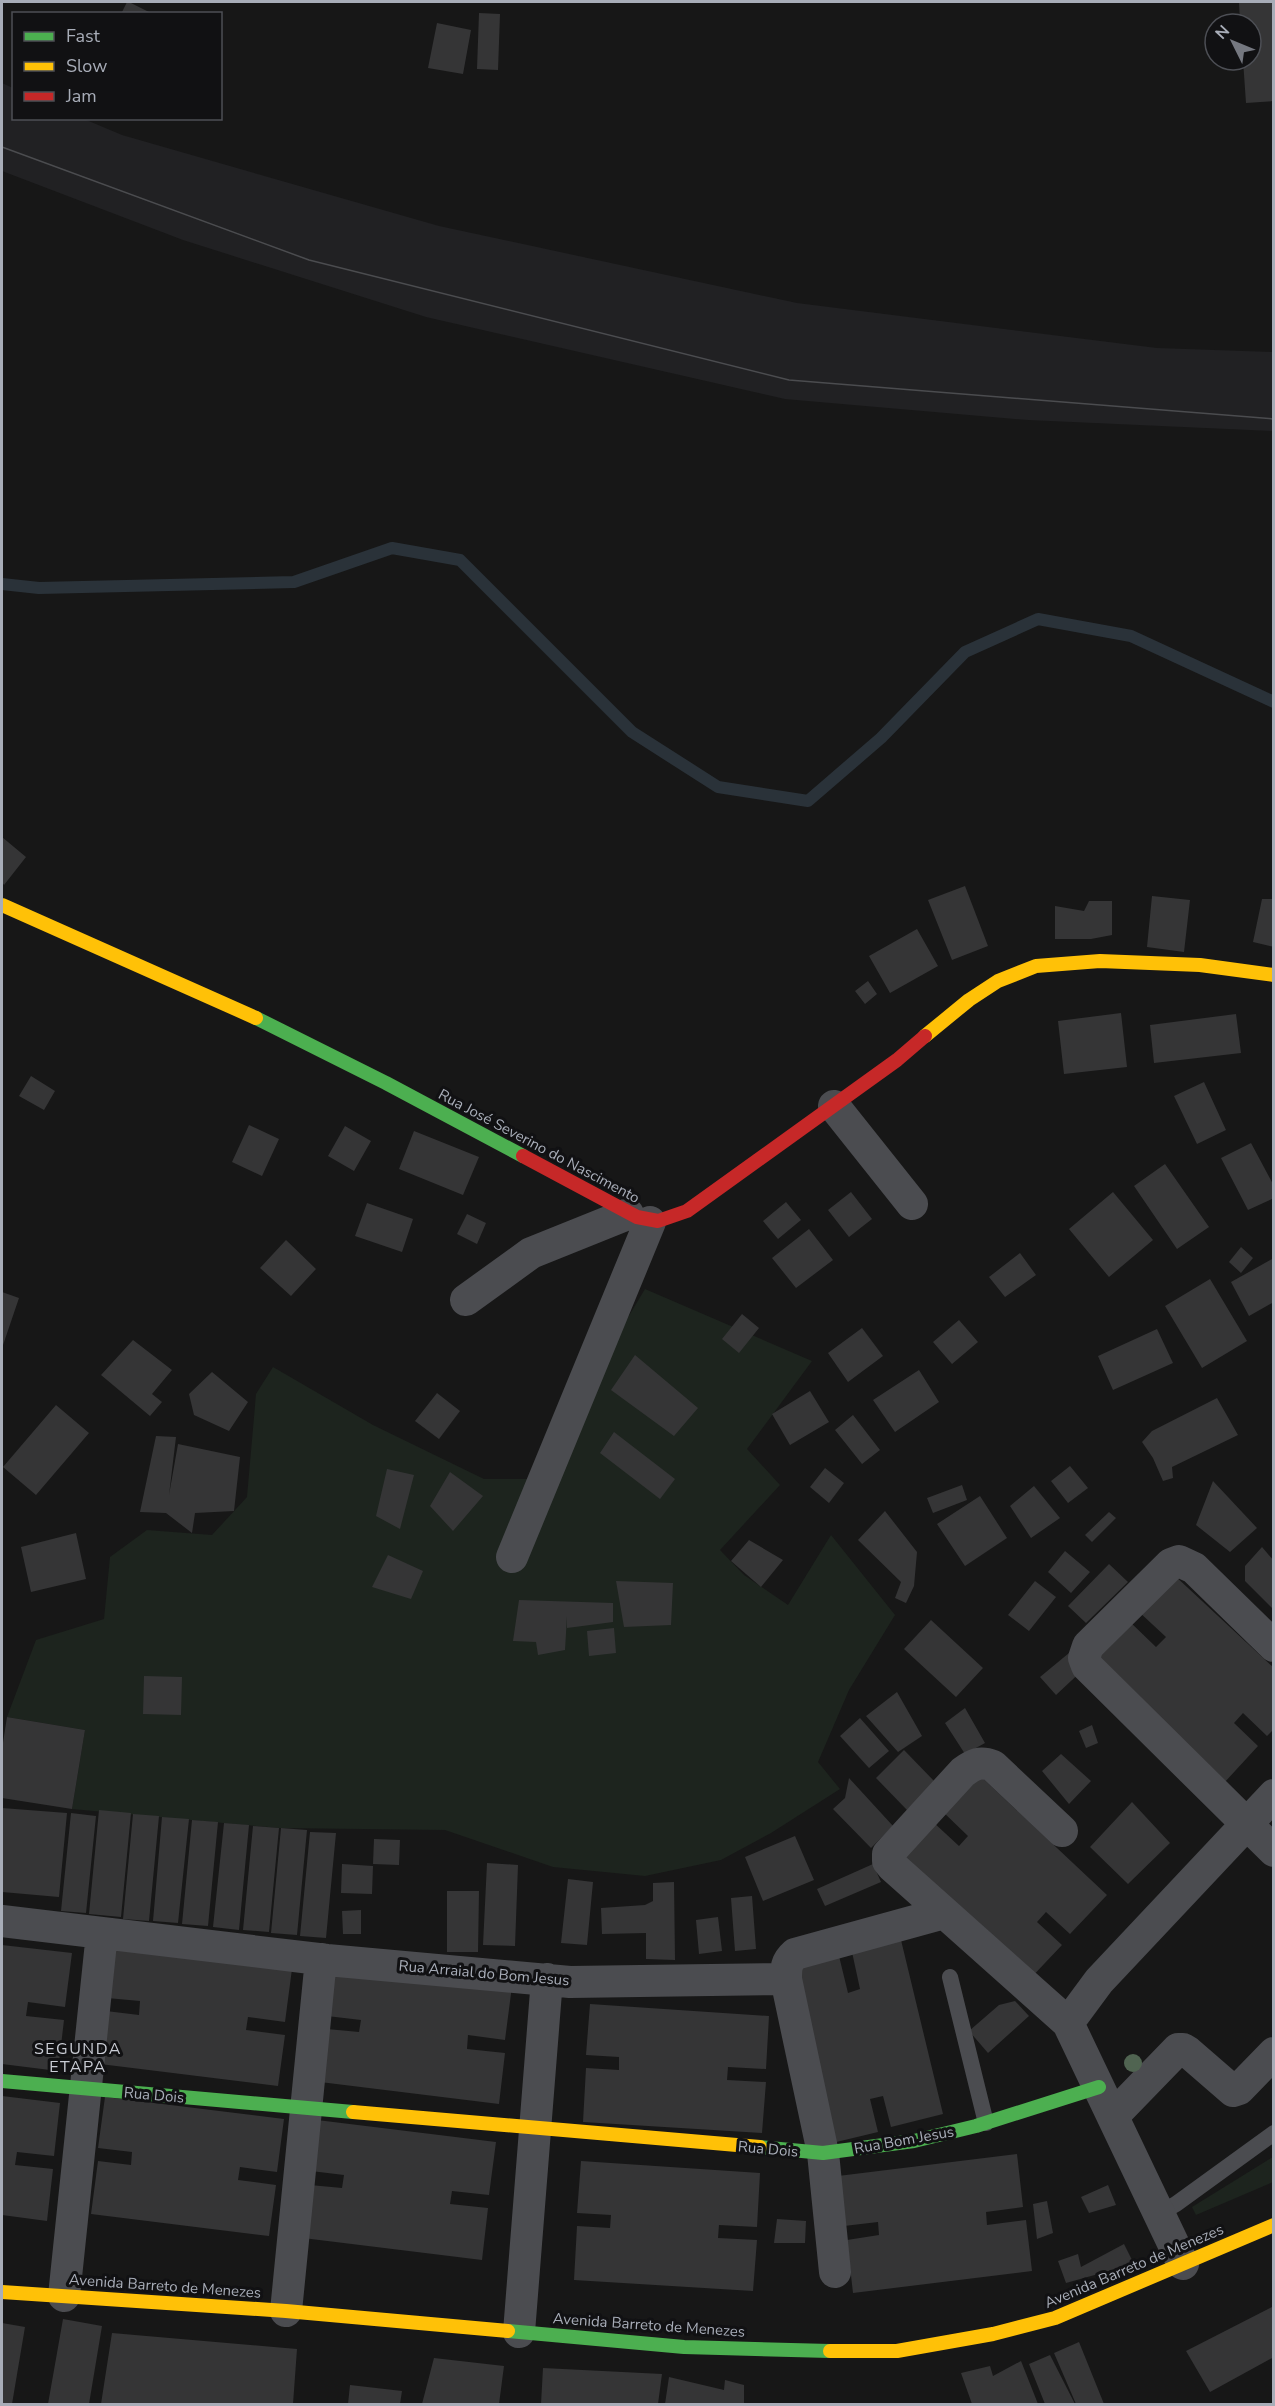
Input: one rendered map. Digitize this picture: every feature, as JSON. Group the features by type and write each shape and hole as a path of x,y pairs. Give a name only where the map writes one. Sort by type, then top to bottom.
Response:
{"street":[{"name":"Rua José Severino do Nascimento","path":"2,904 302,1040 639,1218 667,1220 687,1211 834,1106 897,1060 969,1000 998,981 1036,966 1100,961 1200,965 1274,975"},
{"path":"834,1106 912,1204"},
{"path":"466,1300 531,1253 639,1218"},
{"path":"512,1557 639,1218"},
{"path":"1274,1646 1194,1568 1179,1561 1171,1564 1088,1646 1084,1658 1087,1666 1274,1851"},
{"path":"1062,1831 993,1766 985,1762 975,1763 963,1772 888,1854 888,1861 1068,2023 1183,2264"},
{"path":"1068,2023 1099,1981 1274,1795"},
{"path":"786,1979 786,1967 795,1954 944,1913"},
{"name":"Rua Arraial do Bom Jesus","path":"2,1921 321,1959 547,1979 594,1982 786,1979"},
{"path":"64,2296 102,1933"},
{"path":"286,2311 321,1959"},
{"path":"519,2332 547,1979"},
{"name":"Rua Dois","path":"2,2081 823,2153 786,1979"},
{"path":"1113,2115 1178,2049 1188,2052 1233,2091 1239,2089 1274,2053"},
{"name":"Rua Bom Jesus","path":"823,2153 914,2141 986,2123 1099,2087"},
{"path":"823,2153 835,2272"},
{"name":"Avenida Barreto de Menezes","path":"2,2292 286,2311 684,2347 797,2351 897,2351 993,2334 1055,2318 1274,2225"}],"lane":[{"path":"950,1977 986,2123"},
{"path":"1160,2213 1185,2198 1274,2133"}],"shaded area":[{"path":"2,83 12,88 12,120 86,120 122,135 439,226 797,303 1157,348 1273,352 1273,431 1028,420 785,399 426,317 183,240 2,171"},
{"path":"645,1289 812,1361 747,1449 780,1485 720,1550 744,1575 788,1605 831,1535 895,1615 849,1690 818,1762 840,1789 771,1833 721,1860 645,1876 553,1867 445,1830 279,1828 72,1809 85,1730 7,1717 36,1640 104,1619 110,1557 147,1530 212,1535 247,1497 256,1394 273,1367 373,1425 484,1479 551,1479 591,1379"},
{"path":"1273,2157 1273,2182 1196,2215 1192,2207"}],"building":[{"path":"129,2 149,12 122,12"},
{"path":"1239,2 1274,2 1274,101 1246,103 1244,72 1263,72 1263,12 1239,12"},
{"path":"479,13 500,14 498,70 477,69"},
{"path":"437,23 471,30 463,74 428,68"},
{"path":"2,837 26,857 4,885 2,882"},
{"path":"965,886 988,946 952,960 928,900"},
{"path":"1152,896 1190,900 1184,952 1147,947"},
{"path":"1262,899 1274,899 1274,947 1253,942"},
{"path":"1089,901 1112,901 1112,935 1091,939 1055,939 1055,906 1084,911"},
{"path":"917,929 938,966 890,993 869,956"},
{"path":"868,981 877,994 865,1004 855,991"},
{"path":"1121,1013 1127,1067 1064,1074 1058,1021"},
{"path":"1236,1014 1241,1053 1154,1063 1150,1025"},
{"path":"31,1076 55,1091 44,1110 19,1096"},
{"path":"1204,1082 1226,1130 1197,1144 1174,1096"},
{"path":"249,1125 279,1139 262,1176 232,1162"},
{"path":"345,1126 371,1141 354,1171 328,1156"},
{"path":"414,1131 479,1157 463,1195 399,1169"},
{"path":"1251,1143 1274,1186 1274,1198 1248,1210 1221,1158"},
{"path":"1165,1164 1209,1227 1177,1249 1134,1186"},
{"path":"851,1192 872,1219 849,1237 828,1210"},
{"path":"1113,1192 1153,1240 1109,1277 1069,1229"},
{"path":"786,1202 801,1220 778,1239 763,1221"},
{"path":"367,1203 413,1219 402,1252 355,1236"},
{"path":"467,1214 486,1223 477,1244 457,1234"},
{"path":"809,1229 833,1260 796,1288 772,1258"},
{"path":"286,1240 316,1269 291,1296 260,1268"},
{"path":"1241,1247 1253,1258 1241,1273 1229,1262"},
{"path":"1020,1253 1036,1275 1005,1297 989,1277"},
{"path":"1274,1258 1274,1302 1249,1316 1231,1282"},
{"path":"1210,1279 1247,1341 1202,1368 1165,1306"},
{"path":"2,1292 19,1298 2,1348"},
{"path":"742,1314 759,1328 739,1353 722,1339"},
{"path":"959,1320 978,1342 952,1364 933,1342"},
{"path":"862,1328 883,1356 848,1382 828,1353"},
{"path":"1157,1329 1173,1363 1113,1390 1098,1356"},
{"path":"133,1340 172,1370 152,1394 162,1402 150,1416 101,1375"},
{"path":"635,1355 698,1408 674,1436 611,1390"},
{"path":"919,1370 939,1402 895,1432 873,1400"},
{"path":"212,1372 248,1402 229,1431 194,1415 189,1394"},
{"path":"810,1391 829,1422 790,1445 772,1414"},
{"path":"437,1393 460,1411 439,1439 415,1421"},
{"path":"1217,1398 1238,1435 1172,1467 1173,1478 1163,1481 1153,1458 1142,1442 1152,1431"},
{"path":"56,1405 89,1433 36,1495 3,1467"},
{"path":"853,1415 880,1450 862,1464 835,1430"},
{"path":"614,1432 675,1479 660,1499 600,1453"},
{"path":"156,1436 176,1437 169,1495 178,1444 240,1457 234,1511 195,1513 192,1533 166,1513 140,1512"},
{"path":"1070,1466 1088,1488 1068,1503 1051,1481"},
{"path":"825,1468 844,1483 829,1503 810,1487"},
{"path":"387,1469 414,1475 400,1529 376,1516"},
{"path":"450,1472 483,1496 453,1531 430,1506"},
{"path":"1213,1481 1257,1528 1230,1552 1196,1525"},
{"path":"962,1485 967,1500 933,1513 927,1498"},
{"path":"1034,1486 1060,1518 1031,1538 1010,1506"},
{"path":"980,1496 1007,1538 965,1566 937,1524"},
{"path":"885,1511 917,1552 914,1586 906,1603 895,1598 901,1582 858,1540"},
{"path":"1109,1512 1116,1518 1092,1542 1085,1535"},
{"path":"76,1533 86,1579 31,1592 21,1547"},
{"path":"749,1540 783,1560 761,1587 731,1561"},
{"path":"1262,1547 1274,1561 1274,1610 1245,1581 1245,1566"},
{"path":"1065,1551 1090,1572 1071,1593 1048,1572"},
{"path":"388,1555 423,1571 411,1599 372,1587"},
{"path":"1109,1564 1128,1582 1086,1623 1068,1606"},
{"path":"1173,1574 1274,1668 1274,1729 1267,1736 1243,1713 1234,1723 1258,1746 1224,1783 1093,1661 1129,1621 1156,1647 1166,1637 1138,1611"},
{"path":"616,1581 673,1583 671,1625 624,1627"},
{"path":"1035,1581 1056,1597 1029,1631 1008,1615"},
{"path":"519,1600 613,1603 613,1622 567,1628 567,1616 565,1650 538,1655 536,1642 513,1641"},
{"path":"931,1620 983,1668 956,1697 904,1649"},
{"path":"614,1628 616,1653 589,1656 587,1631"},
{"path":"1069,1653 1087,1666 1056,1695 1040,1677"},
{"path":"144,1676 182,1677 181,1715 143,1714"},
{"path":"897,1692 922,1736 898,1752 866,1716"},
{"path":"965,1708 985,1743 965,1754 945,1723"},
{"path":"7,1717 85,1730 72,1809 2,1798 2,1749"},
{"path":"860,1718 889,1751 869,1768 840,1736"},
{"path":"1092,1725 1098,1743 1086,1748 1079,1731"},
{"path":"904,1750 935,1782 907,1810 876,1778"},
{"path":"1061,1754 1091,1781 1069,1804 1042,1771"},
{"path":"976,1772 1107,1895 1070,1934 1046,1912 1037,1922 1062,1945 1027,1982 896,1859 932,1821 959,1846 968,1836 941,1810"},
{"path":"849,1778 893,1826 871,1848 833,1809 845,1798"},
{"path":"1132,1802 1170,1843 1128,1884 1090,1847"},
{"path":"2,1808 67,1813 59,1897 2,1892"},
{"path":"99,1810 131,1813 121,1917 89,1914"},
{"path":"71,1813 96,1816 86,1913 61,1911"},
{"path":"133,1814 159,1816 149,1921 123,1919"},
{"path":"162,1817 189,1819 178,1923 153,1921"},
{"path":"192,1820 218,1822 208,1926 182,1924"},
{"path":"224,1823 249,1825 239,1930 213,1927"},
{"path":"253,1826 279,1828 269,1932 243,1930"},
{"path":"281,1828 307,1830 297,1935 271,1933"},
{"path":"310,1832 336,1833 326,1938 300,1936"},
{"path":"795,1836 814,1880 763,1901 745,1857"},
{"path":"374,1839 400,1840 399,1865 373,1864"},
{"path":"487,1863 518,1865 515,1946 483,1945"},
{"path":"342,1864 373,1866 372,1894 341,1893"},
{"path":"873,1864 881,1882 825,1906 817,1889"},
{"path":"568,1879 593,1882 587,1945 561,1943"},
{"path":"674,1882 675,1960 646,1959 646,1933 602,1934 601,1908 645,1905 653,1901 653,1883"},
{"path":"447,1891 479,1891 478,1952 447,1952"},
{"path":"752,1896 756,1949 735,1951 731,1898"},
{"path":"361,1910 361,1934 343,1934 342,1911"},
{"path":"718,1917 722,1951 699,1954 696,1920"},
{"path":"901,1940 943,2114 891,2127 883,2096 870,2099 878,2132 828,2144 787,1969 839,1956 848,1993 860,1989 852,1952"},
{"path":"2,1945 72,1953 65,2007 28,2002 26,2016 64,2020 58,2071 2,2064"},
{"path":"113,1947 292,1969 285,2022 248,2017 246,2030 285,2035 278,2086 100,2064 106,2011 139,2015 140,2001 107,1998"},
{"path":"333,1965 512,1986 505,2040 468,2035 467,2049 505,2053 499,2104 320,2082 327,2029 359,2032 361,2020 327,2016"},
{"path":"1015,2001 1029,2016 988,2053 969,2031 999,2005"},
{"path":"590,2004 769,2016 766,2069 728,2067 727,2080 766,2082 762,2133 583,2122 586,2068 619,2070 619,2057 586,2055"},
{"path":"2,2096 60,2103 54,2156 17,2152 15,2165 53,2169 47,2221 2,2215"},
{"path":"105,2097 284,2119 277,2172 240,2167 238,2180 276,2185 269,2236 91,2214 98,2161 131,2165 132,2152 98,2148"},
{"path":"317,2120 496,2142 489,2195 452,2191 450,2204 488,2208 482,2260 303,2238 310,2185 342,2188 344,2175 311,2171"},
{"path":"1017,2154 1023,2207 986,2212 987,2225 1026,2220 1032,2271 853,2293 847,2240 879,2235 878,2222 844,2226 838,2176"},
{"path":"581,2161 760,2173 757,2227 719,2225 718,2238 757,2240 753,2291 574,2280 577,2226 610,2228 611,2215 577,2213"},
{"path":"1108,2185 1116,2205 1089,2213 1081,2197"},
{"path":"1047,2201 1053,2233 1037,2239 1033,2204"},
{"path":"777,2219 806,2221 805,2243 774,2243"},
{"path":"1124,2244 1134,2264 1066,2283 1058,2261 1078,2254 1081,2267"},
{"path":"1274,2306 1274,2357 1210,2392 1186,2351"},
{"path":"63,2319 102,2326 89,2404 48,2404"},
{"path":"2,2323 25,2327 12,2404 2,2404"},
{"path":"112,2333 297,2349 293,2404 101,2404"},
{"path":"1079,2342 1104,2404 1076,2404 1054,2353"},
{"path":"1050,2355 1075,2404 1045,2404 1029,2364"},
{"path":"434,2358 504,2366 499,2404 422,2404"},
{"path":"1021,2361 1038,2404 972,2404 961,2373 990,2366 993,2376"},
{"path":"543,2368 662,2374 658,2404 541,2404"},
{"path":"669,2377 724,2390 725,2380 744,2385 744,2404 665,2404"},
{"path":"350,2385 402,2391 400,2404 348,2404"}],"waterway":[{"path":"2,584 39,588 294,582 392,548 460,560 632,732 718,787 808,801 881,738 965,652 1038,619 1131,636 1274,702"}],"tram line":[{"path":"2,147 309,260 789,380 1274,419"}],"traffic: fast":[{"path":"256,1018 386,1083 523,1156"},
{"path":"2,2081 353,2112"},
{"path":"760,2147 823,2153 914,2141 976,2126 1099,2087"},
{"path":"508,2331 684,2347 830,2351"}],"traffic: slow":[{"path":"2,905 256,1018"},
{"path":"925,1036 969,1000 998,981 1036,966 1100,961 1200,965 1274,975"},
{"path":"353,2112 760,2147"},
{"path":"830,2351 897,2351 993,2334 1055,2318 1274,2225"},
{"path":"2,2292 286,2311 508,2331"}],"traffic: jam":[{"path":"523,1156 637,1217 658,1221 687,1211 897,1060 925,1036"}],"district":[{"name":"SEGUNDA ETAPA","path":"78,2058"}]}
